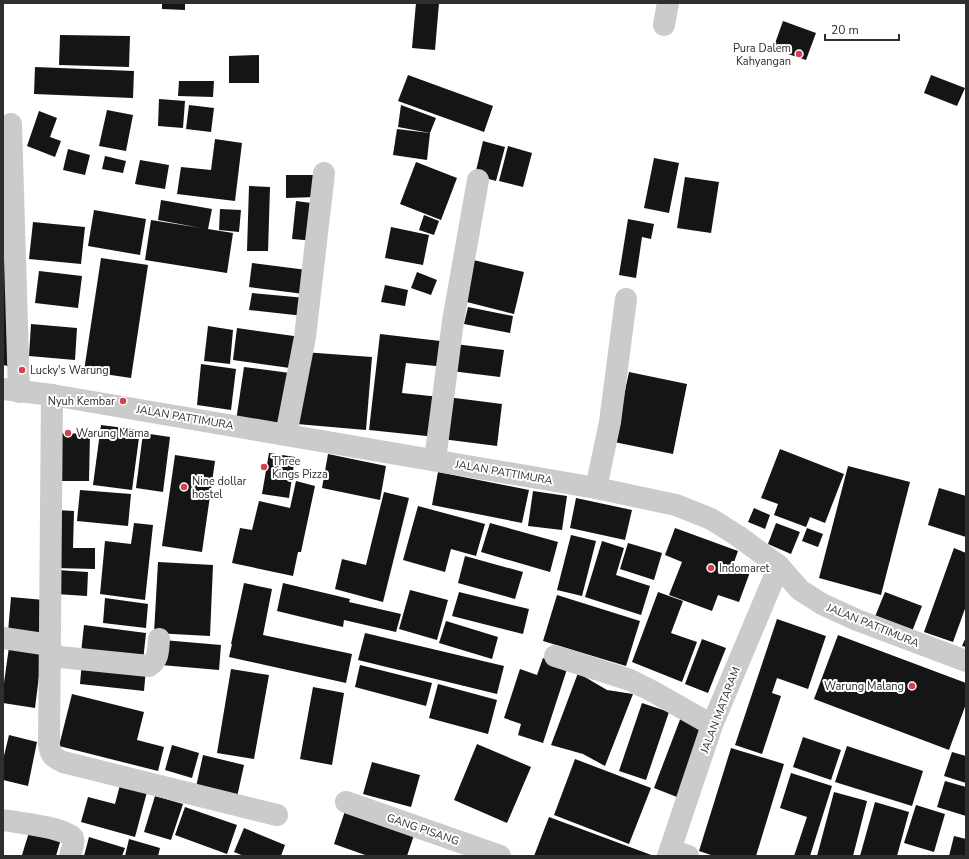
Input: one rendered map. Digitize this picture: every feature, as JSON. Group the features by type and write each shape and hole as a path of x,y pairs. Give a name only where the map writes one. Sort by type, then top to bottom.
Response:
{"street":[{"path":"664,25 668,3"},
{"path":"11,390 12,124"},
{"path":"286,435 305,337 324,173"},
{"path":"435,460 453,321 478,180"},
{"path":"596,488 610,422 626,299"},
{"name":"JALAN PATTIMURA","path":"11,390 52,395 435,460 596,488 676,505 711,519 738,536 779,566 800,590 822,604 857,620 966,661"},
{"path":"52,395 48,745 50,752 54,758 62,762 277,815"},
{"name":"JALAN MATARAM","path":"675,854 712,725 779,566"},
{"path":"3,638 50,651 149,666 154,663 156,659 159,639"},
{"path":"555,656 630,680 712,725"},
{"name":"GANG PISANG","path":"346,802 500,856"},
{"path":"3,820 43,826 62,831 70,835 74,841 70,856"}],"building":[{"path":"162,3 185,3 185,10 162,9"},
{"path":"416,3 439,3 435,50 412,48"},
{"path":"783,21 816,33 806,60 773,49"},
{"path":"60,35 130,36 129,67 59,65"},
{"path":"259,55 259,83 229,83 229,56"},
{"path":"35,67 134,71 133,98 34,94"},
{"path":"408,75 493,106 484,132 398,101"},
{"path":"931,75 965,88 957,106 924,93"},
{"path":"179,81 214,81 213,97 178,96"},
{"path":"159,99 185,101 183,128 158,126"},
{"path":"189,105 214,108 211,132 186,129"},
{"path":"401,105 436,118 430,133 398,127"},
{"path":"107,110 133,115 126,151 99,146"},
{"path":"39,111 57,118 50,137 61,141 55,157 27,146"},
{"path":"397,129 430,133 427,160 393,155"},
{"path":"215,139 242,143 235,201 177,194 181,167 211,170"},
{"path":"483,141 505,147 496,181 475,175"},
{"path":"508,146 532,153 523,187 499,181"},
{"path":"68,149 90,155 85,175 63,170"},
{"path":"105,156 126,161 123,173 102,169"},
{"path":"654,158 679,163 669,213 644,208"},
{"path":"140,160 169,165 165,189 135,184"},
{"path":"416,162 457,178 441,220 400,204"},
{"path":"286,175 317,175 317,197 286,198"},
{"path":"685,177 719,182 711,233 677,228"},
{"path":"249,186 270,187 268,251 247,251"},
{"path":"161,200 212,209 208,229 233,233 227,273 145,260 151,220 201,228 158,220"},
{"path":"296,201 319,204 316,241 292,239"},
{"path":"220,209 241,210 239,232 219,230"},
{"path":"94,210 146,219 140,255 88,246"},
{"path":"424,215 439,221 434,235 419,230"},
{"path":"628,219 654,224 651,239 642,237 636,278 619,275"},
{"path":"33,222 85,227 81,264 29,259"},
{"path":"391,227 429,235 423,265 385,258"},
{"path":"3,237 14,238 8,366 3,365"},
{"path":"101,258 148,265 131,378 84,371"},
{"path":"469,259 524,272 514,314 459,300"},
{"path":"252,263 307,270 304,294 249,287"},
{"path":"39,271 82,276 78,308 35,303"},
{"path":"417,272 437,280 431,295 411,288"},
{"path":"385,285 408,290 405,306 381,302"},
{"path":"252,293 306,298 304,316 249,310"},
{"path":"468,307 513,316 510,333 464,324"},
{"path":"31,324 77,328 75,360 29,356"},
{"path":"208,326 233,330 230,364 204,361"},
{"path":"237,328 301,337 297,369 233,360"},
{"path":"380,334 449,342 446,367 406,363 402,393 440,397 436,437 369,430"},
{"path":"455,344 504,350 500,377 451,371"},
{"path":"303,352 372,357 366,430 297,424"},
{"path":"201,364 236,369 231,410 197,405"},
{"path":"244,367 290,373 283,427 236,421"},
{"path":"629,372 687,384 673,454 614,442"},
{"path":"447,397 502,404 497,446 442,439"},
{"path":"101,425 140,430 132,490 93,485"},
{"path":"58,433 90,434 89,481 57,481"},
{"path":"143,433 170,437 163,492 136,488"},
{"path":"780,449 844,474 825,523 810,517 806,527 774,515 778,504 761,498"},
{"path":"269,453 295,457 289,498 262,494"},
{"path":"328,454 386,466 380,500 322,488"},
{"path":"175,455 215,461 202,552 162,546"},
{"path":"848,466 910,482 881,595 819,578"},
{"path":"438,472 529,490 522,523 432,505"},
{"path":"296,481 315,486 301,552 298,552 293,576 232,563 240,528 252,530 259,501 290,508"},
{"path":"939,488 966,496 966,537 928,525"},
{"path":"80,490 131,494 128,526 77,521"},
{"path":"533,491 567,496 562,530 528,526"},
{"path":"384,492 409,498 383,602 335,589 342,559 366,565"},
{"path":"576,498 632,510 625,540 570,528"},
{"path":"418,506 485,524 476,556 451,549 445,572 403,560"},
{"path":"754,508 770,515 765,529 748,522"},
{"path":"56,510 74,511 73,548 95,548 95,569 54,568"},
{"path":"134,523 153,525 145,600 100,594 105,541 131,544"},
{"path":"490,523 558,542 550,572 481,552"},
{"path":"776,523 800,532 791,554 768,544"},
{"name":"Indomaret","path":"675,528 738,551 733,565 750,572 739,602 718,595 712,611 669,595 682,562 665,555"},
{"path":"807,528 823,534 818,547 802,541"},
{"path":"571,535 596,541 582,596 557,590"},
{"path":"602,541 624,548 616,575 650,586 641,615 585,597"},
{"path":"628,543 662,553 654,580 620,569"},
{"path":"954,548 966,553 966,606 953,642 924,632"},
{"path":"465,556 523,572 515,599 458,583"},
{"path":"158,562 213,565 210,636 154,633"},
{"path":"57,570 88,572 87,596 56,594"},
{"path":"244,583 272,589 263,635 352,654 346,683 229,657"},
{"path":"283,583 350,599 349,602 401,614 396,632 344,620 343,627 277,611"},
{"path":"410,590 448,600 437,640 399,629"},
{"path":"459,592 529,609 523,634 452,616"},
{"path":"658,592 683,601 671,633 697,642 682,682 632,662"},
{"path":"885,592 922,606 911,634 874,619"},
{"path":"557,595 640,621 626,666 543,641"},
{"path":"11,597 44,600 41,635 8,632"},
{"path":"105,598 148,604 146,628 103,623"},
{"path":"777,619 826,636 808,689 777,678 772,693 781,696 762,754 735,745"},
{"path":"446,621 498,637 492,659 439,643"},
{"path":"84,625 146,633 143,661 81,653"},
{"path":"365,633 504,666 497,694 358,660"},
{"path":"838,635 966,683 966,704 949,750 814,699"},
{"path":"966,637 966,647 962,646"},
{"path":"702,639 726,648 708,693 685,684"},
{"path":"163,640 221,645 219,670 161,665"},
{"path":"9,647 42,652 35,708 3,703 3,690"},
{"path":"543,658 568,666 543,743 518,735 521,724 504,718 520,669 537,675"},
{"path":"82,661 146,668 144,691 80,684"},
{"path":"360,665 432,683 426,706 355,687"},
{"path":"231,669 269,675 254,759 217,753"},
{"path":"578,673 607,690 633,694 605,766 583,754 551,745"},
{"path":"438,684 497,700 488,734 429,718"},
{"path":"313,687 344,693 332,765 300,759"},
{"path":"72,694 144,712 137,740 164,747 158,771 59,746"},
{"path":"642,703 669,712 646,780 619,771"},
{"path":"681,717 710,728 682,799 654,788"},
{"path":"9,735 37,742 28,786 3,780 3,760"},
{"path":"803,737 841,750 831,780 793,767"},
{"path":"477,744 531,767 507,823 454,800"},
{"path":"172,745 199,753 192,778 165,770"},
{"path":"847,746 923,771 912,806 835,782"},
{"path":"731,748 784,764 756,856 714,856 699,851"},
{"path":"952,752 966,756 966,783 944,776"},
{"path":"203,755 244,765 237,797 196,787"},
{"path":"575,759 651,788 629,844 554,815"},
{"path":"372,762 420,775 411,807 363,794"},
{"path":"791,773 832,786 810,856 794,856 807,817 780,808"},
{"path":"945,781 966,787 966,816 937,807"},
{"path":"120,785 147,792 135,837 81,822 88,797 115,804"},
{"path":"834,792 867,801 853,856 817,856"},
{"path":"155,796 183,804 171,840 144,832"},
{"path":"875,802 909,812 897,856 860,856"},
{"path":"916,805 945,814 934,852 904,843"},
{"path":"185,807 237,825 227,854 175,835"},
{"path":"345,811 414,835 407,856 368,856 334,844"},
{"path":"549,817 654,856 534,856"},
{"path":"244,828 285,845 281,856 244,856 234,852"},
{"path":"30,829 61,839 56,856 22,855"},
{"path":"954,836 966,839 966,856 949,856"},
{"path":"89,837 125,848 122,856 84,856"},
{"path":"129,839 160,848 158,856 125,856"}],"place":[{"name":"Pura Dalem Kahyangan","path":"799,54"},
{"name":"Lucky's Warung","path":"22,370"},
{"name":"Nyuh Kembar","path":"123,401"},
{"name":"Warung Mama","path":"68,433"},
{"name":"Three Kings Pizza","path":"264,467"},
{"name":"Nine dollar hostel","path":"184,487"},
{"name":"Indomaret","path":"711,568"},
{"name":"Warung Malang","path":"912,686"}]}
